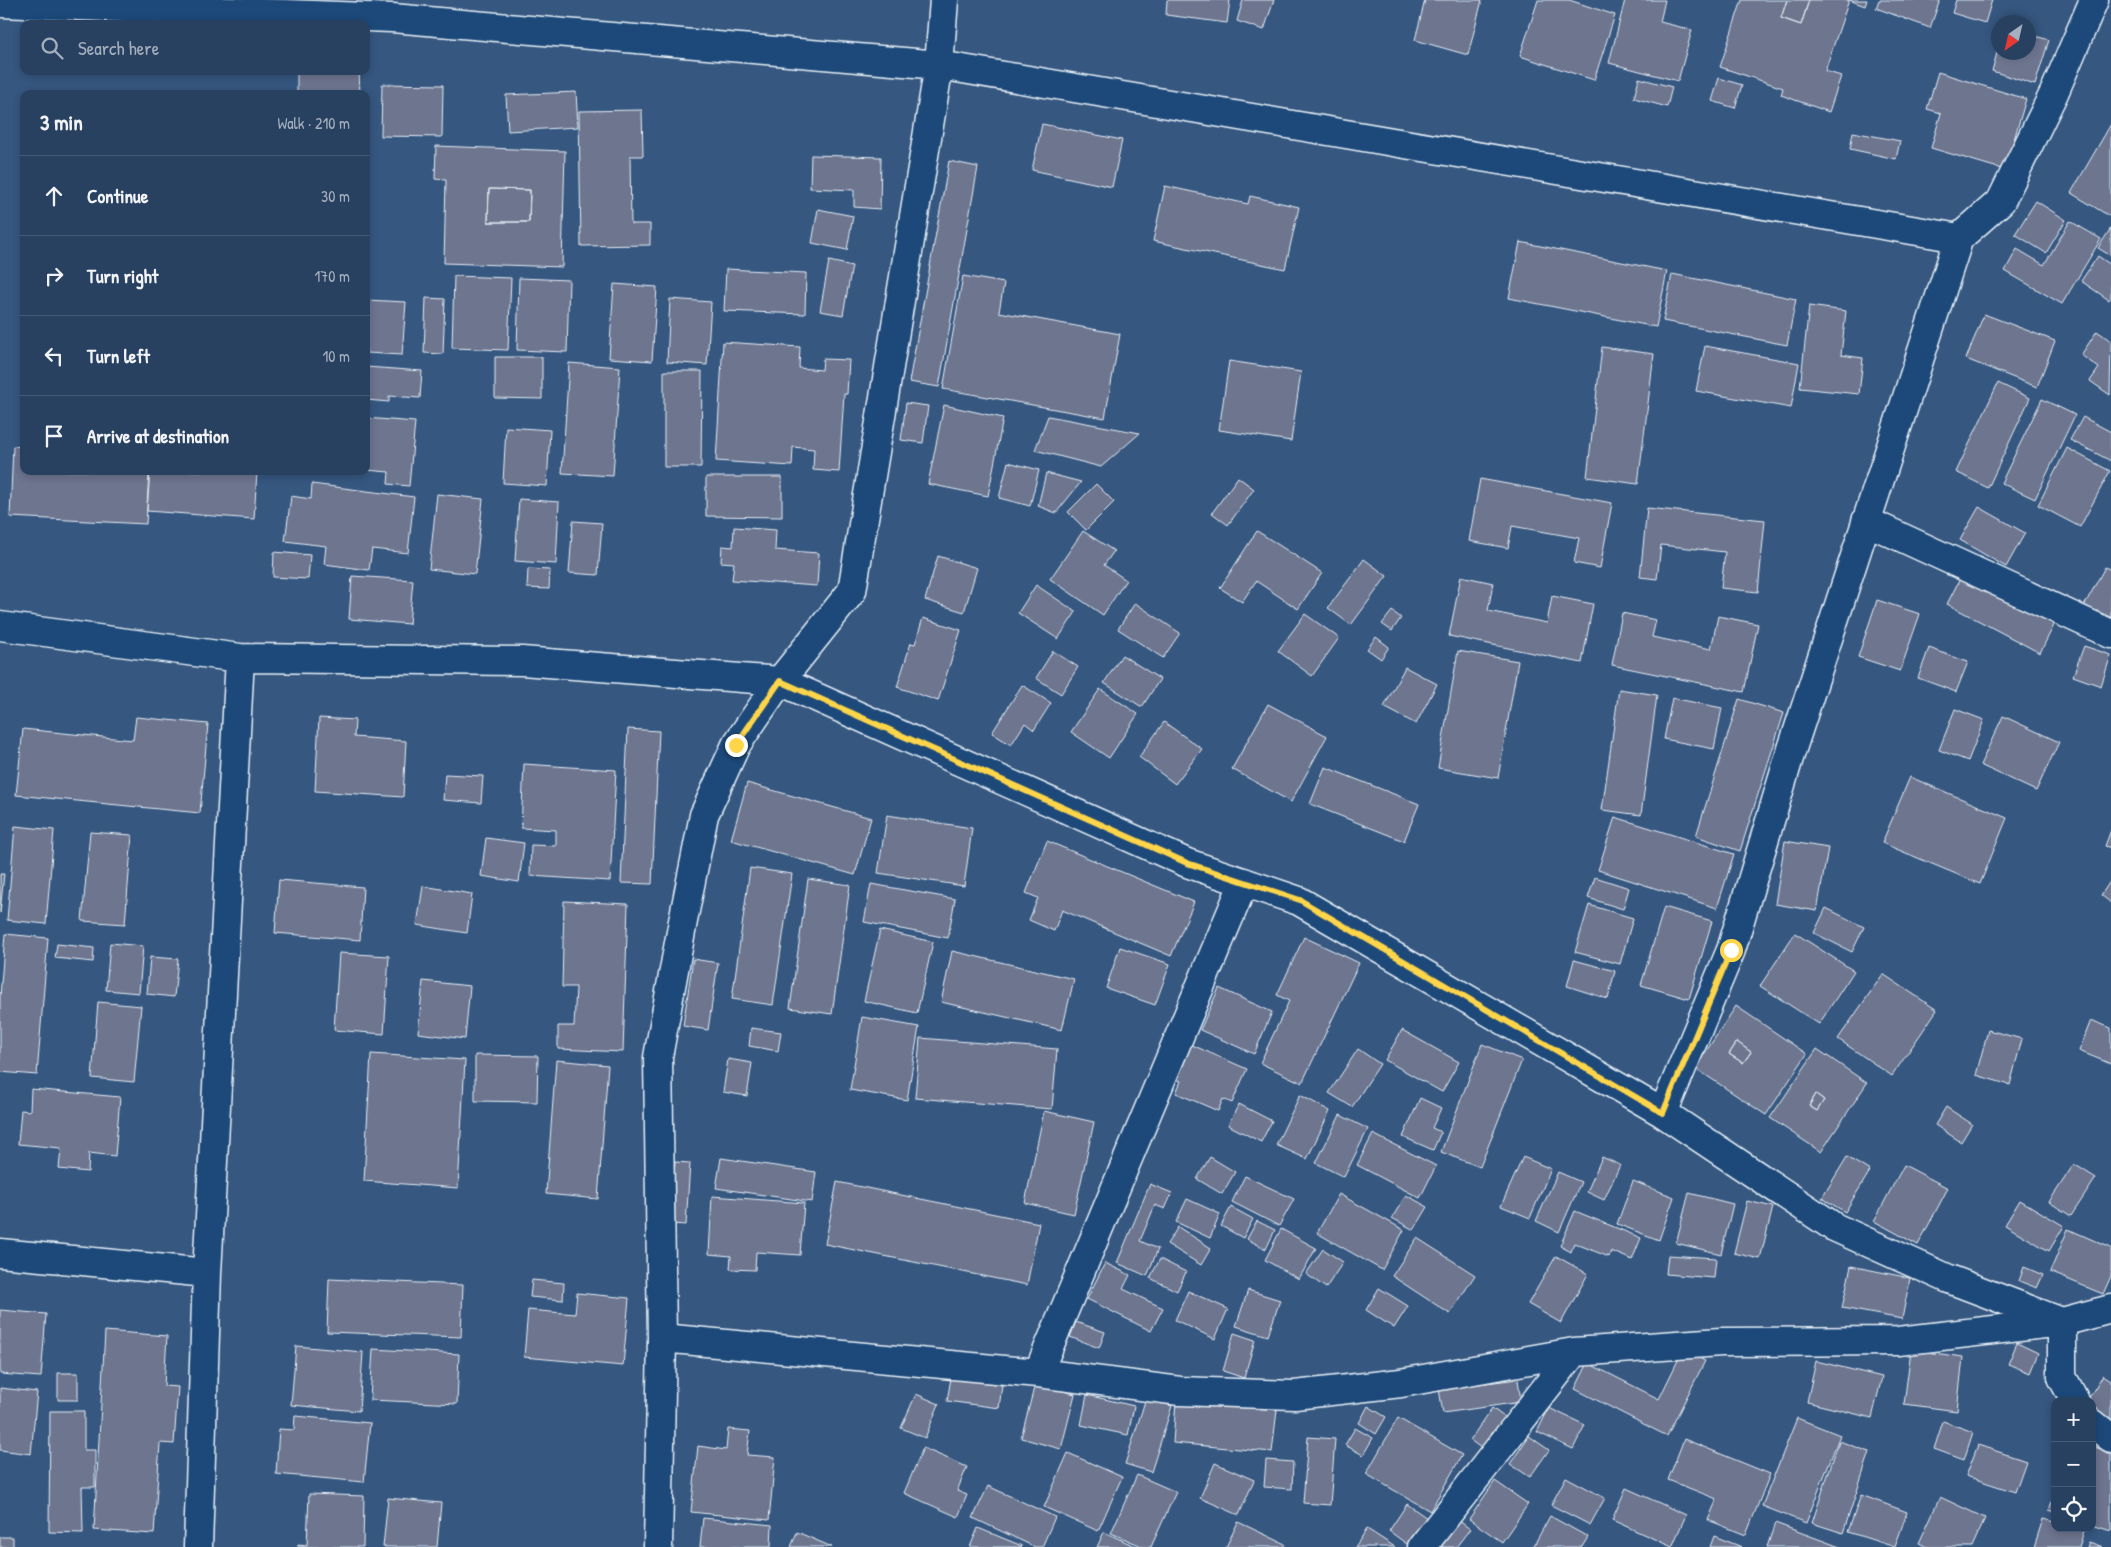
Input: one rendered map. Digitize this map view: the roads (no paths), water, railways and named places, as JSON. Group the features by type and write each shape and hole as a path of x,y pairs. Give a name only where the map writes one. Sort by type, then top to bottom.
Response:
{"street":[{"path":"658,1547 662,1338 658,1057 682,921 704,815 736,745 780,681 852,591 939,65 944,0"},
{"path":"1663,1113 1731,950 1789,758 1959,238 2001,201 2054,93 2094,0"},
{"path":"0,3 393,9 939,65 1959,238"},
{"path":"1866,522 2111,634"},
{"path":"0,626 240,658 522,662 780,681 1187,863 1300,900 1663,1113 1834,1227 1949,1278 2062,1322"},
{"path":"198,1547 207,1273 240,658"},
{"path":"1038,1373 1244,882"},
{"path":"0,1253 207,1273"},
{"path":"662,1338 1038,1373 1180,1391 1295,1395 1402,1384 1574,1352 1721,1342 1898,1341 2062,1322 2111,1310"},
{"path":"2062,1322 2062,1377 2073,1397"},
{"path":"1422,1547 1574,1352"},
{"path":"2096,1426 2111,1438"}]}
